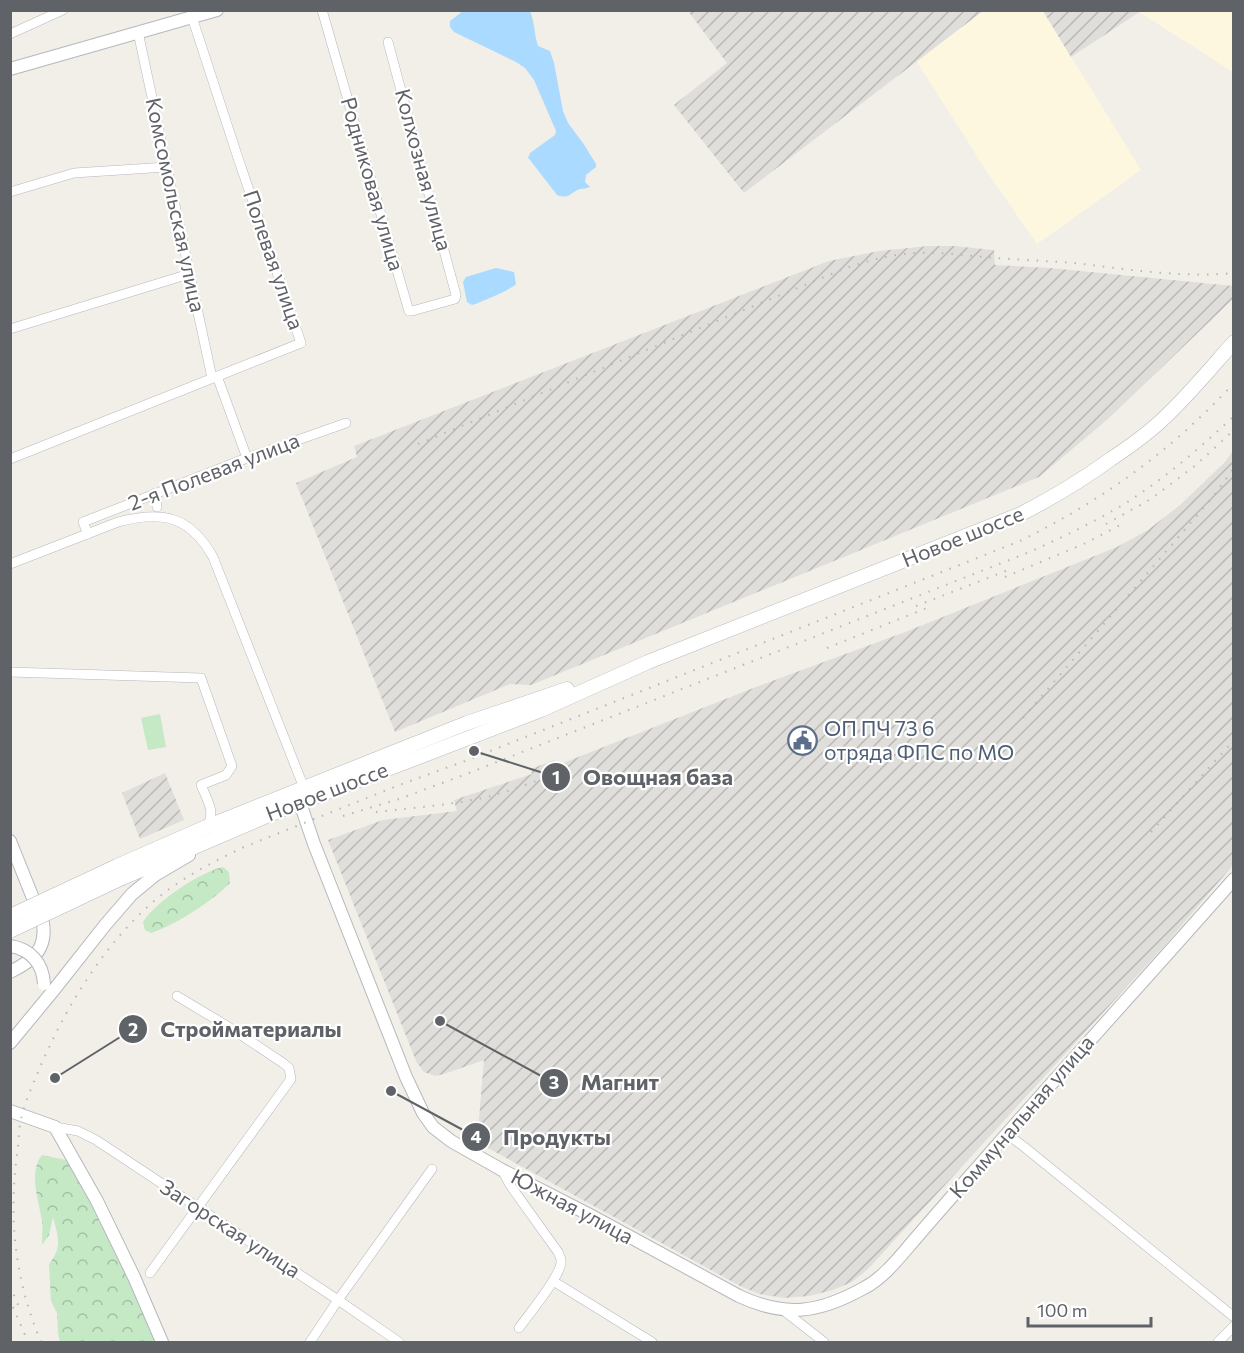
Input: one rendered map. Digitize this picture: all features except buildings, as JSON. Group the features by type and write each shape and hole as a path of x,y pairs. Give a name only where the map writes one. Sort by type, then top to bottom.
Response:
{"main road":[{"name":"Новое шоссе","path":"10,916 300,794 541,710 648,662 1020,514 1048,500 1135,443 1161,421 1233,342"},
{"name":"Новое шоссе","path":"10,932 206,827 229,825"}],"street":[{"path":"10,34 63,10"},
{"path":"10,69 218,10"},
{"name":"Родниковая улица","path":"322,10 409,311 456,298"},
{"name":"Полевая улица","path":"10,459 301,343 192,17"},
{"name":"Комсомольская улица","path":"138,32 189,274 214,377 247,458"},
{"name":"Колхозная улица","path":"388,42 456,298"},
{"path":"10,192 74,173 167,167"},
{"path":"10,328 189,274"},
{"name":"2-я Полевая улица","path":"88,534 83,522 247,458 346,423"},
{"path":"155,493 157,507"},
{"path":"10,564 134,518 157,516 169,518 190,528 206,545 217,566 300,794"},
{"path":"10,672 201,678 232,766 226,775 201,785 212,814 229,825 155,874 132,894 10,1043"},
{"name":"Южная улица","path":"300,794 318,855 406,1077 423,1113 433,1127 451,1141 502,1170 739,1296 757,1305 783,1311"},
{"path":"206,827 212,814"},
{"path":"10,841 43,923 45,935 37,954 29,962 10,972"},
{"name":"Коммунальная улица","path":"783,1311 799,1311 818,1307 844,1298 867,1287 893,1265 1233,879"},
{"path":"10,946 34,956 44,976 44,984 33,1015"},
{"path":"150,1273 291,1079 289,1068 283,1063 177,996"},
{"path":"10,1111 55,1127 97,1201 135,1277 162,1342"},
{"name":"Загорская улица","path":"55,1127 78,1131 96,1140 399,1342"},
{"path":"1006,1134 1233,1317"},
{"path":"310,1342 432,1169"},
{"path":"502,1170 510,1185 558,1252 561,1260 553,1281 519,1328"},
{"path":"553,1281 652,1342"},
{"path":"783,1311 824,1342"},
{"path":"1218,1342 1233,1326"}],"shaded area":[{"path":"1142,10 1233,11 1233,72 1139,12"},
{"path":"688,11 983,11 744,193 674,105 727,63"},
{"path":"983,11 1043,11 1141,170 1037,244 985,169 916,60"},
{"path":"1043,11 1141,11 1071,57"},
{"path":"928,246 994,250 995,265 1050,268 1233,286 1233,299 1108,419 1039,477 531,685 510,684 395,732 296,483 357,457 354,446 829,261 879,251"},
{"path":"1233,451 1233,865 1166,944 868,1269 852,1282 809,1296 784,1298 759,1294 740,1286 477,1142 484,1060 435,1076 424,1072 416,1061 328,840 383,820 457,811 454,800 532,774 531,769 554,760 558,765 756,687 908,631 1117,547 1148,530 1180,505 1224,463"},
{"path":"165,773 184,820 140,839 122,793"}],"green space":[{"path":"160,714 166,747 148,750 141,718"},
{"path":"223,867 229,872 230,883 213,898 172,924 151,933 145,930 143,922 168,897 202,875"},
{"path":"42,1155 66,1160 93,1204 134,1285 157,1342 60,1342 57,1313 51,1301 49,1264 58,1247 58,1236 53,1217 49,1235 42,1245 42,1221 35,1179 38,1162"}],"water":[{"path":"463,11 530,11 538,46 550,51 563,111 568,123 596,164 596,167 586,175 585,182 590,187 577,190 567,196 557,195 528,158 530,153 555,135 556,131 534,80 525,68 516,62 454,32 450,27 450,21"},
{"path":"496,268 514,272 516,284 472,305 467,302 463,282 466,277"}],"railway":[{"path":"418,444 846,268 889,256 938,253 1074,263 1173,274 1234,273"},
{"path":"41,1342 25,1294 16,1246 14,1197 21,1119 46,1053 85,982 117,938 154,901 186,878 244,847 1020,541 1080,509 1134,472 1186,431 1234,383"},
{"path":"343,816 399,799 469,773 1027,553 1077,530 1126,503 1182,462 1234,416"},
{"path":"1106,524 1151,499 1196,465 1234,430"},
{"path":"1023,718 1212,498 1234,468"},
{"path":"1005,577 1086,543 1120,525"},
{"path":"916,606 1011,569"},
{"path":"827,648 927,608"},
{"path":"1151,832 1234,740"},
{"path":"376,812 487,797 553,775"},
{"path":"10,1286 21,1312"},
{"path":"13,1307 28,1342"}],"place":[{"name":"ОП ПЧ 73 6 отряда ФПС по МО","path":"803,741"},
{"name":"Овощная база","path":"474,751"},
{"name":"Магнит","path":"440,1021"},
{"name":"Стройматериалы","path":"55,1078"},
{"name":"Продукты","path":"391,1091"}]}
